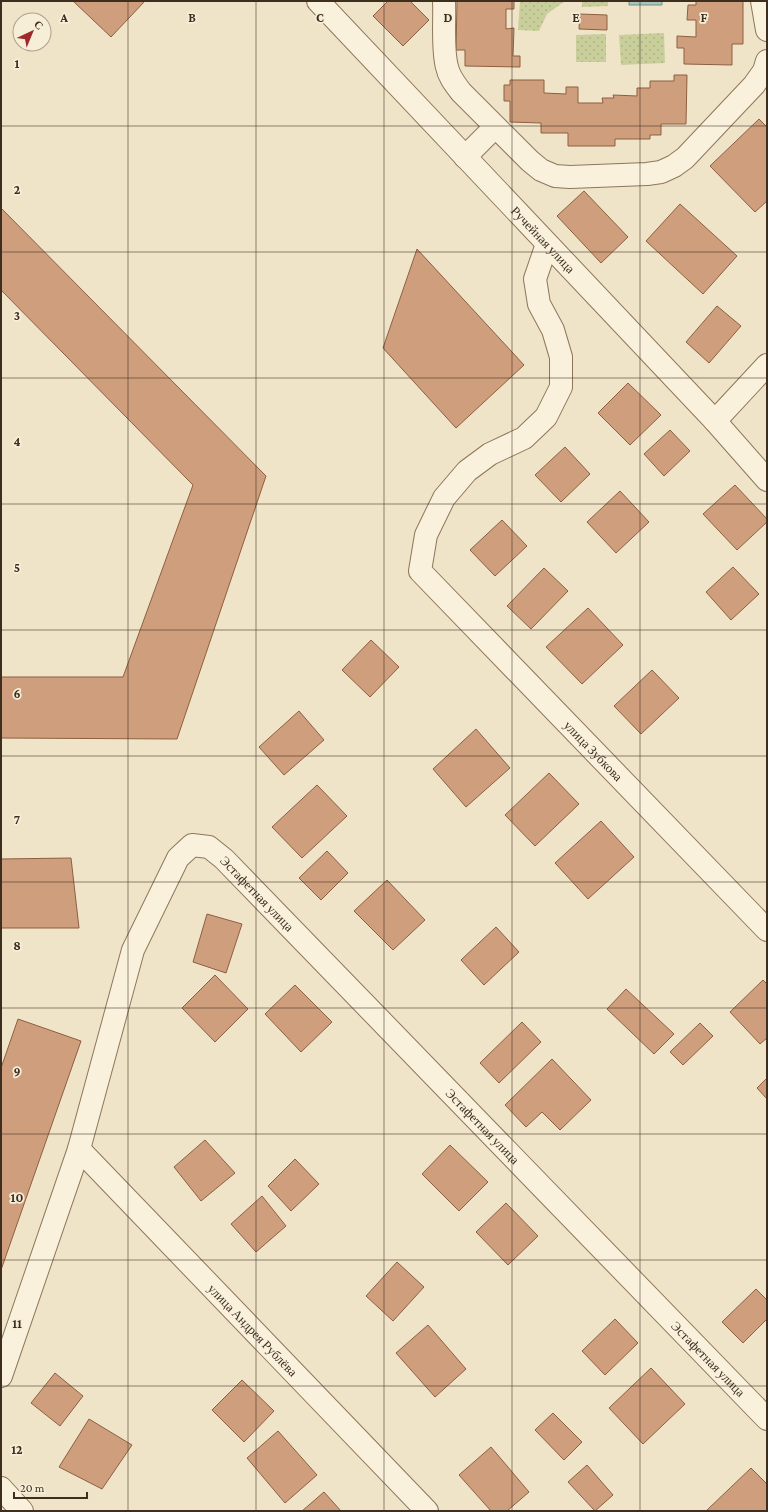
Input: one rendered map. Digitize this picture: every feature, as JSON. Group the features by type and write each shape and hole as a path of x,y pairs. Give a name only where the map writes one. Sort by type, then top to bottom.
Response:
{"street":[{"name":"Ручейная улица","path":"318,1 715,421 767,480"},
{"path":"444,1 445,54 447,68 452,81 461,92 530,161 542,170 555,176 570,177 647,174 661,172 674,166 685,158 754,85 764,71 767,61"},
{"path":"762,1 767,30"},
{"path":"465,157 496,127"},
{"name":"улица Зубкова","path":"547,244 535,279 539,304 553,330 561,357 561,388 546,417 524,438 490,454 467,471 444,498 426,535 420,571 767,930"},
{"path":"715,421 767,365"},
{"name":"Эстафетная улица","path":"79,1149 133,950 178,858 192,845 209,846 224,859 767,1419"},
{"path":"1,1376 79,1149"},
{"name":"улица Андрея Рублёва","path":"79,1149 427,1511"},
{"path":"1,1488 22,1511"}],"green space":[{"path":"520,1 565,1 547,14 539,31 518,30"},
{"path":"582,1 608,1 608,6 582,7"},
{"path":"664,33 665,63 621,65 619,35"},
{"path":"606,34 606,62 576,62 576,35"}],"water":[{"path":"629,1 662,1 662,5 629,5"}],"building":[{"path":"73,1 145,1 111,37"},
{"path":"388,1 410,1 429,20 403,46 373,16"},
{"path":"457,1 514,1 514,9 506,9 506,29 514,28 513,56 520,56 520,67 465,66 465,50 456,50"},
{"path":"696,1 743,1 743,44 732,44 732,65 684,64 684,48 677,48 677,36 696,37 696,20 687,20 688,5 696,5"},
{"path":"580,14 607,15 607,30 579,29"},
{"path":"674,75 687,75 686,124 661,124 661,135 650,135 650,139 615,139 615,146 568,146 568,133 541,133 541,123 510,122 510,101 504,101 504,85 510,85 510,80 544,80 544,93 566,94 566,87 578,87 578,103 603,103 602,98 614,98 613,95 637,96 637,88 650,88 650,81 674,81"},
{"path":"759,119 767,127 767,201 755,212 710,166"},
{"path":"584,191 628,237 601,263 557,216"},
{"path":"680,204 737,256 703,294 646,241"},
{"path":"1,208 266,476 177,739 1,738 1,677 123,677 193,485 1,290"},
{"path":"417,249 524,365 456,428 383,348"},
{"path":"717,306 741,326 709,363 686,342"},
{"path":"628,383 661,415 630,445 598,413"},
{"path":"670,430 690,451 664,476 644,454"},
{"path":"565,447 590,474 561,502 535,475"},
{"path":"735,485 767,519 767,522 737,550 703,514"},
{"path":"620,491 649,522 616,553 587,522"},
{"path":"502,520 527,546 495,576 470,550"},
{"path":"733,567 759,594 731,620 706,592"},
{"path":"544,568 568,591 531,629 507,606"},
{"path":"588,608 623,645 582,684 546,647"},
{"path":"371,640 399,667 370,697 342,670"},
{"path":"652,670 679,698 641,734 614,706"},
{"path":"299,711 324,740 284,775 259,747"},
{"path":"476,729 510,768 466,807 433,769"},
{"path":"549,773 579,804 535,846 505,815"},
{"path":"317,785 347,816 302,858 272,827"},
{"path":"601,821 634,857 588,899 555,863"},
{"path":"327,851 348,873 321,900 299,878"},
{"path":"71,858 79,928 1,928 1,859"},
{"path":"387,880 425,920 393,950 354,911"},
{"path":"207,914 242,924 226,973 193,962"},
{"path":"496,927 519,952 484,985 461,960"},
{"path":"215,975 248,1009 215,1042 182,1008"},
{"path":"763,980 767,984 767,1038 760,1044 730,1012"},
{"path":"295,985 332,1022 301,1052 265,1014"},
{"path":"626,989 674,1034 654,1054 607,1009"},
{"path":"18,1019 81,1041 1,1270 1,1068"},
{"path":"522,1022 541,1042 499,1083 480,1063"},
{"path":"700,1023 713,1036 683,1065 670,1052"},
{"path":"552,1059 591,1100 560,1130 542,1112 526,1127 505,1105"},
{"path":"767,1078 767,1099 757,1088"},
{"path":"205,1140 235,1173 201,1201 174,1167"},
{"path":"450,1145 488,1182 459,1211 422,1174"},
{"path":"295,1159 319,1184 291,1211 268,1186"},
{"path":"262,1196 286,1226 256,1252 231,1224"},
{"path":"506,1203 538,1236 508,1265 476,1232"},
{"path":"397,1262 424,1287 393,1321 366,1296"},
{"path":"756,1289 767,1300 767,1319 743,1343 722,1322"},
{"path":"615,1319 638,1343 605,1375 582,1351"},
{"path":"428,1325 466,1369 435,1397 396,1353"},
{"path":"651,1368 685,1404 643,1444 609,1408"},
{"path":"55,1373 83,1396 60,1426 31,1403"},
{"path":"242,1380 274,1411 244,1442 212,1410"},
{"path":"553,1413 582,1442 564,1460 535,1430"},
{"path":"89,1419 132,1445 102,1489 59,1467"},
{"path":"278,1431 317,1475 285,1503 247,1458"},
{"path":"491,1447 529,1492 507,1511 491,1511 459,1475"},
{"path":"587,1465 613,1495 595,1511 568,1482"},
{"path":"751,1468 767,1484 767,1511 706,1511"},
{"path":"324,1492 341,1511 302,1511"}]}
